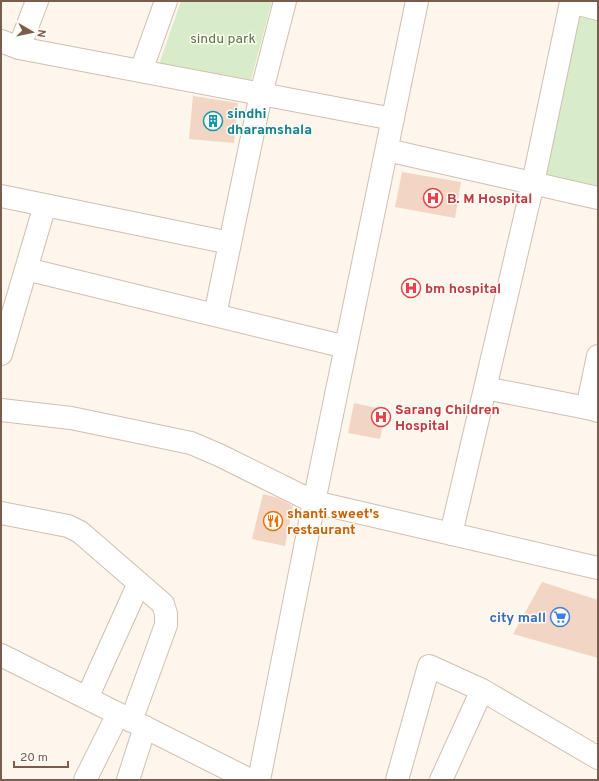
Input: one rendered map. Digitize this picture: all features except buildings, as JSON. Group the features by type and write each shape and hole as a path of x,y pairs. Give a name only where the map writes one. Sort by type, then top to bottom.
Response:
{"street":[{"path":"37,1 10,44 141,71 393,119"},
{"path":"141,71 166,1"},
{"path":"215,315 261,94 285,1"},
{"path":"259,780 314,502 418,1"},
{"path":"451,534 533,183 571,2 598,9"},
{"path":"387,150 598,198"},
{"path":"1,196 230,243"},
{"path":"1,354 45,205"},
{"path":"26,268 346,347"},
{"path":"485,388 592,410 598,356"},
{"path":"1,410 71,418 191,443 219,455 314,502 598,568"},
{"path":"1,513 68,526 80,532 163,604 166,614 166,625 131,721 128,780"},
{"path":"87,698 139,583"},
{"path":"1,655 250,780"},
{"path":"397,780 429,666 482,690 598,758"},
{"path":"441,780 482,690"},
{"path":"85,780 131,721"}],"green space":[{"name":"sindu park","path":"181,1 272,1 251,80 159,64"},
{"path":"578,10 598,15 598,189 541,177"}],"place":[{"name":"sindhi dharamshala","path":"213,121"},
{"name":"B. M Hospital","path":"433,198"},
{"name":"bm hospital","path":"411,288"},
{"name":"Sarang Children Hospital","path":"381,417"},
{"name":"shanti sweet's restaurant","path":"273,521"},
{"name":"city mall","path":"560,617"}]}
